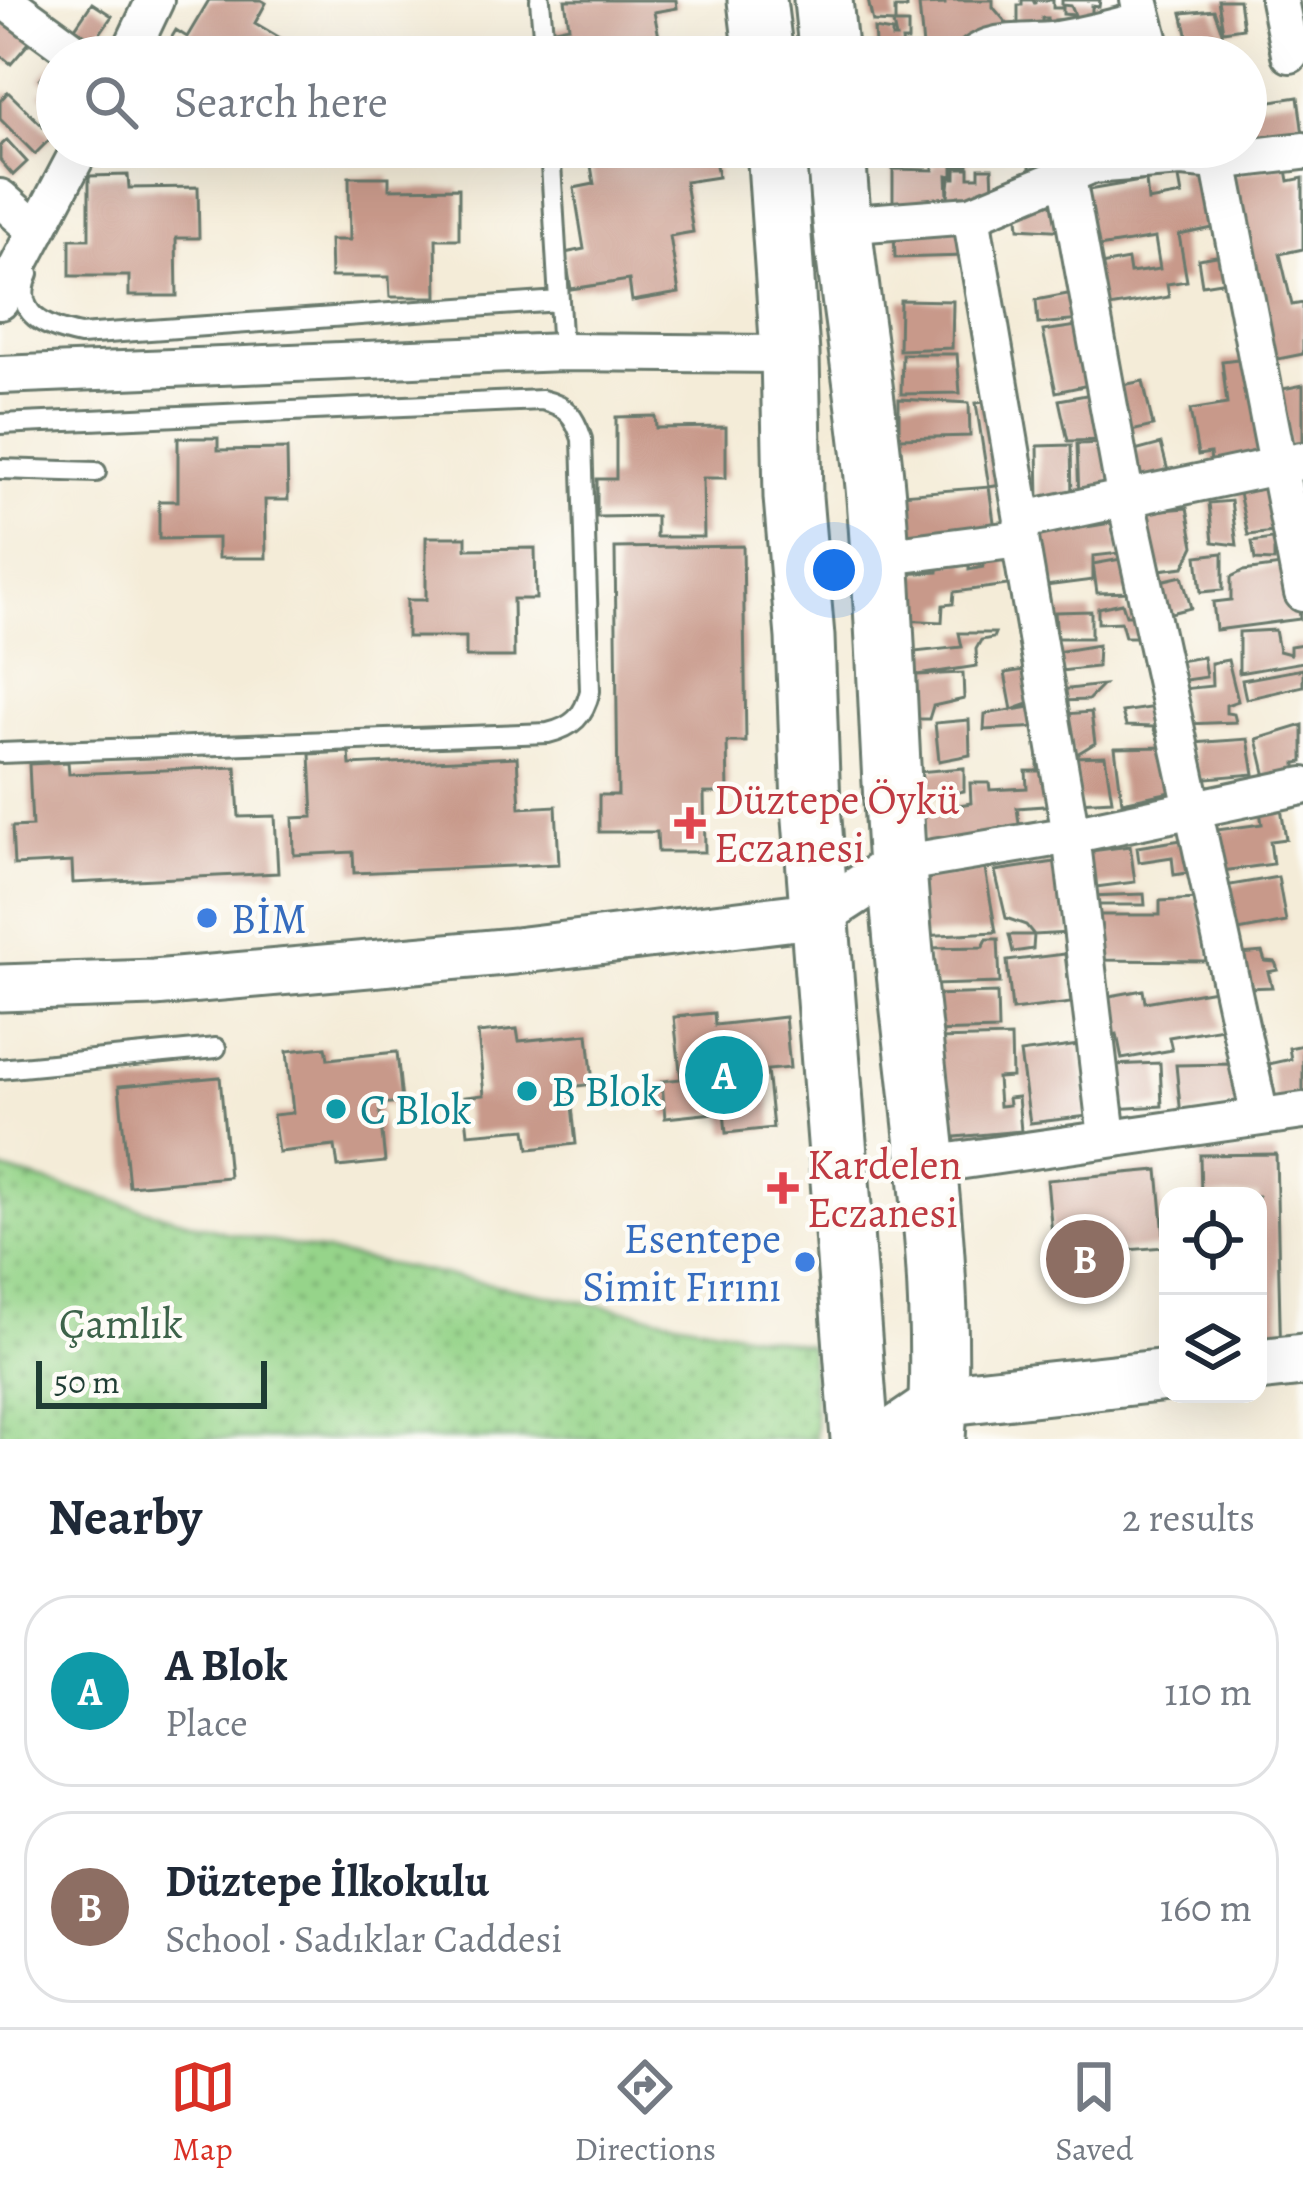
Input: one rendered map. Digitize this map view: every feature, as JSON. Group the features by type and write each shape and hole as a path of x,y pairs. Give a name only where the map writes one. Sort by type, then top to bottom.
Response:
{"main road":[{"path":"758,0 762,36"},
{"path":"823,0 827,36"},
{"path":"777,168 790,354 793,497 860,1439"},
{"path":"837,168 840,225 876,494 898,864 928,1165 937,1419 1159,1377"},
{"path":"1267,1364 1303,1360"}],"street":[{"path":"4,0 53,36"},
{"path":"138,36 155,0"},
{"path":"1279,0 1290,54"},
{"path":"1067,36 1141,10"},
{"path":"1267,155 1303,151"},
{"path":"0,301 70,168"},
{"path":"840,225 971,215 1085,168"},
{"path":"1221,168 1291,463 1303,592"},
{"path":"1067,178 1126,500 1260,1117"},
{"path":"0,198 37,231"},
{"path":"971,215 1071,835 1107,1137"},
{"path":"0,375 562,352 790,354"},
{"path":"880,557 1021,529 1291,463"},
{"path":"0,988 154,983 493,953 821,914 898,864 1196,811 1303,786"},
{"path":"928,1165 1303,1111"},
{"path":"882,1439 937,1419"}],"lane":[{"path":"152,36 170,0"},
{"path":"541,0 544,36"},
{"path":"84,168 25,283 24,299 32,319 50,328 80,334 559,301"},
{"path":"551,168 562,352"},
{"path":"0,424 542,400 561,405 574,416 582,439 590,692 585,712 567,728 548,733 0,753"},
{"path":"0,469 96,472"},
{"path":"0,1069 216,1048"}],"green space":[{"name":"Çamlık","path":"0,1169 228,1233 810,1346 816,1439 0,1439"}],"building":[{"path":"209,0 261,0 266,3 255,23 277,36 188,36"},
{"path":"565,0 676,0 677,8 654,12 659,36 551,36 550,30 569,26"},
{"path":"868,0 907,0 907,8 895,8 895,23 873,22"},
{"path":"945,0 993,0 993,7 1010,27 997,36 922,36 919,5 945,4"},
{"path":"1022,0 1035,4 1035,0 1053,0 1053,8 1075,15 1062,0 1100,0 1099,7 1092,6 1092,19 1064,27 1064,20 1047,26 1047,18 1042,18 1042,34 1018,34"},
{"path":"1218,0 1239,0 1243,28 1223,31"},
{"path":"92,3 112,16 98,36 86,36 75,28"},
{"path":"1214,10 1222,36 1188,36 1182,13"},
{"path":"0,16 34,37 11,64 0,55"},
{"path":"893,24 908,24 908,36 896,36"},
{"path":"874,29 892,32 892,36 874,36"},
{"path":"8,92 36,119 35,154 0,119 0,101"},
{"path":"1298,97 1303,135 1267,140 1267,102"},
{"path":"7,140 27,162 13,175 0,160 0,146"},
{"path":"1286,164 1289,181 1303,178 1303,249 1280,254 1292,305 1303,303 1303,354 1273,360 1231,175"},
{"path":"591,168 716,168 718,177 685,182 693,232 670,236 679,293 632,301 629,280 571,289 565,253 584,249 574,188 594,184"},
{"path":"953,168 953,176 947,175 948,197 956,168 969,168 969,177 979,177 979,168 992,168 993,191 960,196 960,211 893,210 893,169"},
{"path":"1211,168 1222,226 1179,235 1187,281 1167,284 1169,297 1097,309 1090,267 1128,260 1130,273 1160,269 1155,238 1086,249 1077,192 1146,180 1148,201 1182,195 1178,173"},
{"path":"128,175 129,188 198,187 199,238 176,238 177,296 129,296 129,276 70,276 70,239 89,239 89,176"},
{"path":"349,177 389,177 389,189 459,188 459,239 436,239 437,297 390,297 389,277 331,277 330,240 350,240"},
{"path":"1057,191 1067,231 1019,228 1017,206"},
{"path":"964,227 965,256 895,258 894,229"},
{"path":"1229,254 1233,280 1202,285 1198,259"},
{"path":"1078,292 1081,320 1038,324 1036,300"},
{"path":"900,300 953,301 952,348 899,350"},
{"path":"1084,325 1093,384 1056,392 1043,331"},
{"path":"902,354 957,354 960,393 901,394"},
{"path":"1254,357 1273,453 1211,463 1210,453 1198,455 1190,410 1227,404 1222,361"},
{"path":"1143,381 1153,426 1123,433 1113,387"},
{"path":"1303,385 1303,447 1289,450 1278,390"},
{"path":"1097,393 1107,440 1068,441 1059,400"},
{"path":"899,399 969,403 970,436 899,438"},
{"path":"994,401 1007,484 989,487 976,403"},
{"path":"655,416 656,428 726,427 726,478 703,478 704,537 656,537 656,516 597,517 597,479 616,479 616,417"},
{"path":"178,438 218,438 218,450 287,449 288,500 265,500 266,558 218,558 218,538 159,539 159,501 178,501"},
{"path":"1109,443 1111,497 1079,498 1077,444"},
{"path":"1161,444 1169,475 1130,485 1135,451"},
{"path":"1071,445 1072,499 1039,500 1038,446"},
{"path":"1275,478 1283,531 1248,535 1238,488 1256,490 1256,479"},
{"path":"989,487 996,536 906,545 901,494"},
{"path":"1231,501 1237,545 1213,542 1209,503"},
{"path":"1187,508 1194,546 1184,567 1150,571 1138,512"},
{"path":"1117,522 1120,553 1093,556 1093,580 1045,586 1037,535"},
{"path":"426,537 466,537 466,549 535,548 536,599 513,599 514,657 466,657 466,637 407,637 407,600 426,600"},
{"path":"1285,537 1288,551 1274,551 1274,561 1255,560 1252,542"},
{"path":"743,546 746,742 727,742 728,793 704,793 705,852 658,852 657,832 599,832 599,795 618,795 615,548"},
{"path":"1005,548 1008,585 954,592 953,604 943,605 942,622 903,620 900,574 938,572 939,563 969,559 969,570 983,567 981,551"},
{"path":"1223,553 1223,590 1201,592 1197,556"},
{"path":"1127,558 1133,592 1097,593 1093,564"},
{"path":"1296,564 1300,619 1216,630 1213,602 1231,600 1231,577"},
{"path":"1182,576 1191,608 1159,616 1152,583"},
{"path":"1122,603 1126,615 1137,615 1139,637 1125,637 1121,622 1098,623 1098,608"},
{"path":"1091,611 1091,638 1057,638 1055,612"},
{"path":"1275,630 1279,651 1290,654 1290,646 1303,644 1303,662 1239,673 1239,632"},
{"path":"959,633 995,633 981,640 976,649 977,666 917,675 963,673 964,699 933,706 929,719 913,719 905,653 962,647"},
{"path":"1098,645 1097,667 1051,672 1050,653"},
{"path":"1203,657 1206,677 1179,681 1178,661"},
{"path":"1228,660 1238,701 1226,705 1226,713 1234,714 1236,722 1186,724 1182,689 1212,686 1211,663"},
{"path":"1031,669 1039,700 1012,710 1005,673"},
{"path":"1303,669 1303,686 1246,699 1242,680"},
{"path":"1103,685 1088,700 1060,701 1060,690"},
{"path":"1038,706 1041,727 984,730 985,714"},
{"path":"1163,706 1169,739 1158,739 1153,727 1126,726 1122,712"},
{"path":"1091,712 1095,743 1072,757 1064,714"},
{"path":"969,720 970,755 939,761 935,723"},
{"path":"1303,725 1303,762 1296,763 1296,779 1268,785 1257,739"},
{"path":"1248,739 1254,774 1197,779 1193,743"},
{"path":"1167,747 1176,791 1122,802 1115,748"},
{"path":"349,752 350,765 517,757 520,808 556,806 559,864 354,873 353,852 294,855 293,818 313,817 310,754"},
{"path":"1038,754 1051,755 1057,805 1017,808 1020,831 925,851 923,811 971,803 970,783 989,783 990,790 1027,788 1026,771 1038,771"},
{"path":"1105,756 1112,800 1077,802 1072,757"},
{"path":"68,762 69,774 236,767 239,817 275,816 278,873 73,883 72,862 14,865 12,827 32,826 29,764"},
{"path":"964,768 964,791 918,800 917,772"},
{"path":"1281,808 1286,839 1270,841 1273,864 1222,871 1217,830 1262,824 1260,811"},
{"path":"1188,839 1193,872 1174,875 1172,857 1139,862 1137,847"},
{"path":"1130,846 1135,882 1088,888 1083,852"},
{"path":"1055,862 1069,933 1034,935 1026,925 1006,918 995,871"},
{"path":"985,869 996,932 920,936 915,879"},
{"path":"1278,877 1286,922 1233,932 1225,886"},
{"path":"1144,894 1145,905 1089,905 1089,896"},
{"path":"1198,899 1210,961 1093,960 1093,915 1160,915 1160,901"},
{"path":"1009,935 1034,935 1033,949 1013,952"},
{"path":"987,939 998,939 1000,983 932,985 927,948 983,947"},
{"path":"1262,952 1265,961 1275,962 1278,970 1268,972 1272,987 1246,988 1241,954"},
{"path":"1065,954 1071,1003 1012,1010 1007,961"},
{"path":"1143,990 1145,1002 1215,990 1222,1028 1169,1037 1172,1050 1122,1059 1117,1034 1105,1037 1099,998"},
{"path":"997,993 998,1030 932,1032 931,995"},
{"path":"714,1013 715,1025 785,1017 790,1068 767,1070 773,1128 726,1133 724,1112 665,1118 662,1081 681,1079 674,1017"},
{"name":"B Blok","path":"517,1029 519,1041 588,1034 593,1084 570,1087 576,1144 529,1149 526,1129 468,1134 464,1097 484,1095 478,1033"},
{"path":"1011,1037 1012,1077 997,1078 999,1106 1018,1097 1021,1131 944,1138 938,1039"},
{"path":"1079,1045 1088,1116 1030,1123 1020,1053"},
{"path":"1303,1045 1303,1095 1276,1101 1269,1064 1291,1059 1289,1048"},
{"name":"C Blok","path":"326,1047 328,1059 397,1052 402,1102 379,1104 385,1162 338,1167 335,1146 278,1152 273,1115 293,1113 287,1051"},
{"path":"1160,1063 1162,1106 1113,1109 1111,1065"},
{"path":"1233,1064 1239,1104 1181,1116 1176,1065"},
{"path":"220,1077 229,1177 129,1186 119,1086"},
{"path":"1276,1154 1281,1363 1267,1364 1267,1187 1201,1187 1200,1155"},
{"path":"1158,1170 1159,1247 1054,1256 1047,1180"}],"place":[{"name":"Düztepe Öykü Eczanesi","path":"690,823"},
{"name":"BİM","path":"207,918"},
{"name":"A Blok","path":"724,1075"},
{"name":"B Blok","path":"527,1091"},
{"name":"C Blok","path":"336,1109"},
{"name":"Kardelen Eczanesi","path":"783,1188"},
{"name":"Düztepe İlkokulu","path":"1085,1259"},
{"name":"Esentepe Simit Fırını","path":"805,1262"}]}
